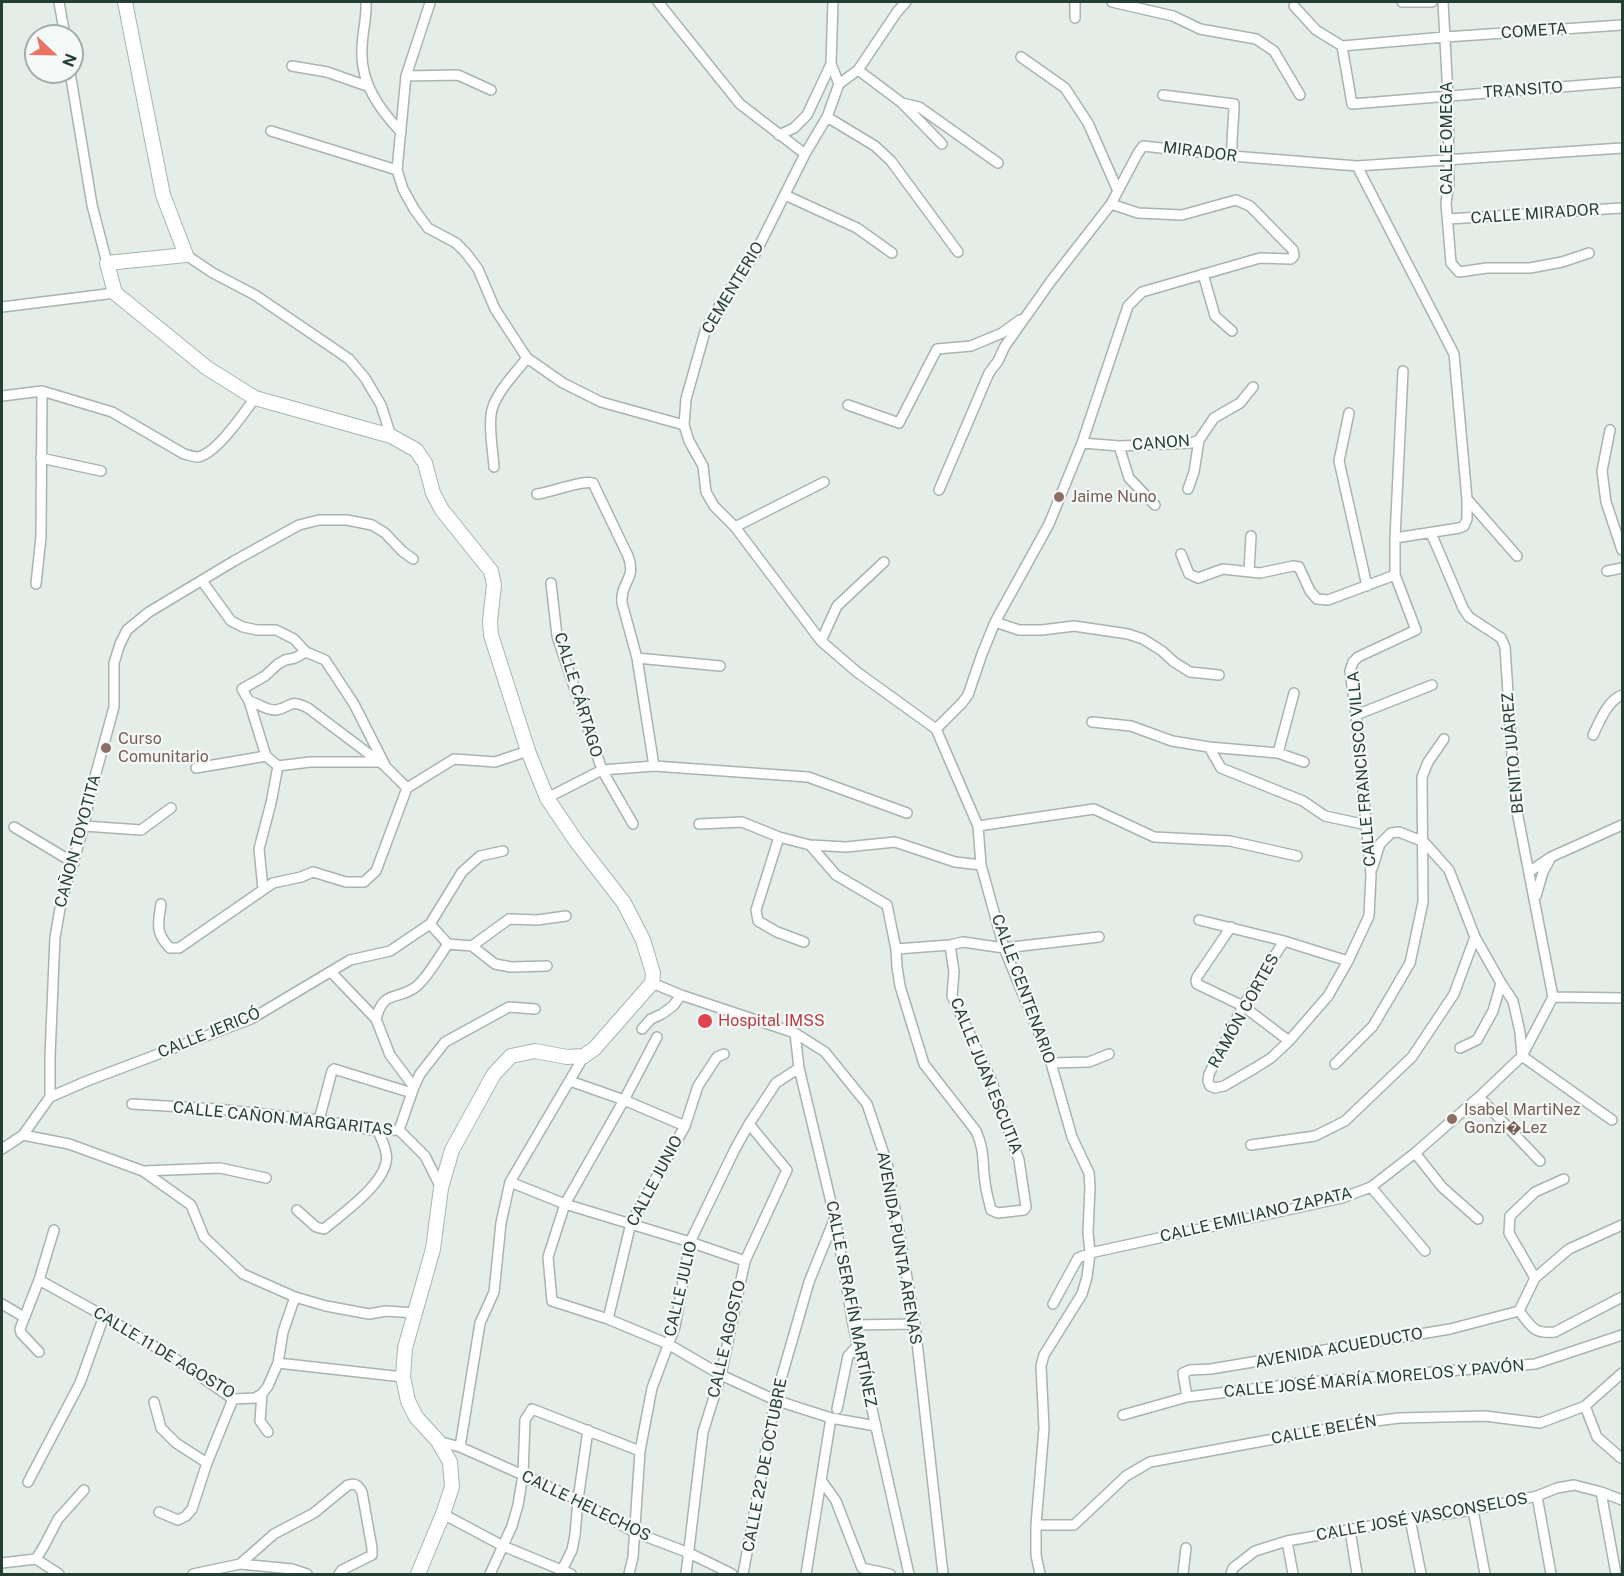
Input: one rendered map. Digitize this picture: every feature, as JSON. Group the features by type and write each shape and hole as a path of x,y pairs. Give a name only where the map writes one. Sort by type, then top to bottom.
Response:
{"street":[{"path":"59,2 63,24"},
{"path":"125,2 163,195 186,255 213,273 255,295 349,359 365,378 381,405 391,436"},
{"path":"366,2 362,51 367,86 385,116 401,132"},
{"path":"658,2 740,104 805,154"},
{"path":"779,135 794,128 807,115 831,64 833,2"},
{"path":"831,64 840,84 858,70 906,2"},
{"path":"1075,2 1075,18"},
{"path":"1112,2 1173,16 1200,29 1256,39 1274,51 1300,95"},
{"path":"1402,2 1432,2"},
{"name":"CALLE OMEGA","path":"1443,2 1449,159 1446,202 1451,263 1459,272 1487,268 1530,268 1562,262 1589,253"},
{"path":"430,3 406,76 397,170 403,189 414,209 428,228 456,243 466,253 478,269 495,309 527,358 563,384 600,402 684,425"},
{"path":"1294,6 1316,30 1342,46"},
{"name":"COMETA","path":"1342,46 1623,25"},
{"name":"TRANSITO","path":"1342,46 1352,104 1623,82"},
{"path":"1022,57 1065,88 1088,123 1118,192"},
{"path":"292,66 327,72 367,86"},
{"path":"858,70 902,103 942,144"},
{"path":"406,76 458,75 491,90"},
{"path":"72,84 92,205 115,293 207,368 255,398 391,436 416,450 425,463 433,493 442,510 491,571 494,585 490,621 492,635 528,751 547,798 576,842 624,903 643,940 651,962 652,983 595,1048 584,1056 510,1182 501,1223 494,1292 480,1323 460,1448"},
{"name":"CEMENTERIO","path":"840,84 827,117 805,154 755,254 706,328 686,399 684,425 689,441 703,466 706,492 714,506 735,527 821,641 857,672 936,729"},
{"path":"1163,95 1233,104 1232,156"},
{"path":"902,103 919,107 998,163"},
{"path":"827,117 875,146 891,161 958,252"},
{"path":"271,131 397,170"},
{"name":"MIRADOR","path":"939,490 989,373 1005,346 1110,204 1143,146 1357,166 1623,148"},
{"path":"1357,166 1454,354 1467,519 1464,526 1459,528 1395,538"},
{"path":"785,195 857,228 892,253"},
{"path":"936,729 968,695 995,622 1049,524 1082,443 1128,306 1142,292 1260,258 1291,259 1294,256 1293,250 1250,206 1236,200 1182,215 1138,213 1110,204"},
{"name":"CALLE MIRADOR","path":"1448,219 1623,208"},
{"path":"107,263 186,255"},
{"path":"1203,274 1215,316 1232,331"},
{"path":"2,307 115,293"},
{"path":"848,405 899,423 937,349 971,346 1002,333 1029,313"},
{"path":"495,467 490,417 492,407 527,358"},
{"path":"1181,554 1189,574 1198,578 1223,569 1260,573 1293,566 1299,567 1310,591 1317,599 1328,600 1395,575 1403,371"},
{"name":"CANON","path":"1082,443 1119,446 1191,443 1199,440 1214,418 1240,403 1253,387"},
{"path":"2,396 42,391 112,411 184,454 197,457 213,449 255,398"},
{"path":"36,584 40,537 42,391"},
{"path":"1349,413 1339,461 1367,586"},
{"path":"1610,430 1602,471 1606,502 1623,550"},
{"path":"1188,489 1194,472 1199,440"},
{"path":"1119,446 1130,478 1155,505"},
{"path":"41,458 101,471"},
{"path":"537,494 550,493 584,482 593,483 631,565 632,573 621,595 637,658 654,766"},
{"path":"735,527 824,482"},
{"path":"1467,499 1517,556"},
{"name":"CAÑON TOYOTITA","path":"50,1097 55,937 61,903 74,863 114,707 114,663 127,630 149,612 299,525 319,520 347,520 372,525 385,532 402,551 413,559"},
{"name":"BENITO JUÁREZ","path":"1431,532 1463,608 1469,617 1501,638 1505,647 1515,801 1553,997"},
{"path":"1249,571 1251,536"},
{"path":"821,641 837,606 884,562"},
{"path":"1607,571 1623,568"},
{"name":"CALLE FRANCISCO VILLA","path":"1371,875 1350,671 1353,662 1358,657 1416,630 1395,575"},
{"path":"202,581 231,621 257,630 276,630 294,639 306,652 325,660 354,704 382,764"},
{"name":"CALLE CÁRTAGO","path":"551,583 557,636 602,771 633,824"},
{"path":"995,622 1018,630 1074,626 1128,634 1143,639 1190,672 1219,675"},
{"path":"306,652 278,664 265,676 242,689 249,701 266,756 278,766 310,762 382,764"},
{"path":"637,658 720,666"},
{"path":"1356,715 1432,685"},
{"path":"1278,753 1294,693"},
{"path":"1593,735 1609,706 1617,697 1623,695"},
{"path":"249,701 275,710 298,703 308,708 382,764 406,788"},
{"path":"1092,722 1131,726 1172,741 1278,753 1304,762"},
{"name":"CALLE CENTENARIO","path":"936,729 978,826 981,865 1004,948 1051,1063 1072,1137 1089,1173 1088,1277 1082,1294 1044,1355 1041,1366 1044,1428 1036,1525 1036,1555 1040,1575"},
{"path":"1335,1064 1373,1026 1410,963 1423,902 1422,777 1428,762 1444,739"},
{"path":"1209,747 1221,768 1303,801 1325,816 1367,825"},
{"path":"161,904 158,925 161,939 170,948 179,948 273,883 301,877 312,872 346,882 364,882 376,872 406,788 454,759 495,762 528,751"},
{"path":"196,768 266,756"},
{"path":"262,889 259,849 278,766"},
{"path":"547,798 602,771 654,766 808,777 907,813"},
{"path":"84,826 141,830 171,808"},
{"path":"978,826 1094,809 1154,837 1230,841 1297,856"},
{"path":"699,824 742,822 779,837 810,844 846,848 895,842 955,862 981,865"},
{"path":"1529,872 1551,857 1623,825"},
{"path":"14,827 74,863"},
{"path":"1371,875 1380,844 1391,833 1399,832 1424,842 1449,870 1475,937 1513,1001 1520,1032 1522,1056 1612,1120"},
{"path":"779,837 756,909 758,921 777,932 804,942"},
{"name":"CALLE JUAN ESCUTIA","path":"810,844 836,875 887,905 896,949 900,986 924,1064 976,1131 984,1152 985,1182 991,1210 998,1213 1024,1210 1026,1207 1019,1160 992,1082 952,996 954,972 950,945"},
{"path":"503,851 480,856 462,872 430,924 448,944 472,946 495,964 511,967 547,966"},
{"path":"1536,901 1543,872 1551,857"},
{"name":"RAMÓN CORTES","path":"1284,941 1243,1006 1209,1074 1210,1086 1215,1088 1224,1086 1271,1058 1328,996 1348,961 1369,916 1371,875"},
{"path":"472,946 509,919 537,920 566,916"},
{"path":"1199,920 1284,941 1348,961"},
{"name":"CALLE JERICÓ","path":"50,1097 251,1019 350,960 390,951 430,924"},
{"path":"1231,927 1197,976 1197,984 1243,1006 1289,1041"},
{"path":"896,949 963,942 1004,948 1099,937"},
{"path":"1251,1145 1315,1136 1345,1121 1413,1057 1454,994 1475,937"},
{"path":"376,1019 384,1000 416,987 428,974 448,944"},
{"path":"331,972 376,1019 390,1055 413,1090"},
{"name":"AVENIDA PUNTA ARENAS","path":"652,983 795,1033 825,1052 867,1104 887,1163 915,1324 943,1575"},
{"path":"1460,1048 1477,1040 1493,1011 1501,983"},
{"path":"642,1029 651,1019 673,1006 681,995"},
{"path":"1553,997 1623,998"},
{"name":"CALLE EMILIANO ZAPATA","path":"1090,1252 1342,1198 1371,1187 1415,1153 1522,1056 1553,997"},
{"path":"399,1130 420,1074 445,1042 509,1007 535,1009"},
{"name":"CALLE SERAFÍN MARTÍNEZ","path":"795,1033 799,1068 835,1219 858,1345 909,1575"},
{"path":"657,1037 565,1204 548,1257 552,1301 608,1319 668,1344 721,1375 775,1401 831,1418 876,1426"},
{"path":"418,1575 444,1514 452,1487 450,1462 438,1441 416,1417 408,1401 403,1377 405,1348 433,1249 441,1188 452,1150 494,1074 511,1056 535,1051 567,1057 584,1056"},
{"name":"CALLE JUNIO","path":"608,1319 631,1223 685,1126 698,1086 717,1057 724,1054"},
{"path":"1051,1063 1089,1062 1109,1054"},
{"name":"CALLE JULIO","path":"629,1575 633,1557 640,1450 652,1388 675,1327 690,1242 749,1124 776,1083 799,1068"},
{"path":"319,1120 334,1069 413,1090"},
{"path":"570,1081 624,1100 685,1126"},
{"path":"1479,1096 1540,1161"},
{"path":"2,1149 22,1135 50,1097"},
{"name":"CALLE CAÑON MARGARITAS","path":"132,1104 217,1109 319,1120 378,1131 399,1130 425,1156 441,1188"},
{"name":"CALLE AGOSTO","path":"686,1575 703,1432 721,1375 745,1261 787,1170 749,1124"},
{"path":"297,1210 316,1227 324,1229 373,1186 384,1170 387,1155 378,1131"},
{"path":"22,1135 69,1144 143,1171 191,1205 204,1237 243,1274 295,1297 326,1306 369,1314 386,1311 414,1313"},
{"path":"1415,1153 1442,1187 1478,1219"},
{"path":"143,1171 220,1168 266,1178"},
{"path":"1535,1278 1509,1233 1510,1216 1535,1192 1564,1179"},
{"path":"510,1182 565,1204 631,1223 745,1261"},
{"path":"1371,1187 1425,1251"},
{"name":"CALLE 22 DE OCTUBRE","path":"743,1575 775,1401 810,1282 835,1219"},
{"path":"1623,1225 1569,1249 1535,1278 1519,1311 1535,1330 1544,1333 1555,1332 1623,1297"},
{"path":"39,1352 20,1329 39,1280 54,1230"},
{"path":"1053,1304 1078,1258 1090,1252"},
{"name":"CALLE 11 DE AGOSTO","path":"39,1280 177,1360 233,1399 255,1398 262,1394"},
{"path":"268,1432 260,1421 262,1394 278,1363 283,1332 295,1297"},
{"path":"2,1304 24,1317"},
{"name":"AVENIDA ACUEDUCTO","path":"1187,1397 1183,1373 1190,1370 1211,1369 1450,1329 1519,1311"},
{"path":"28,1482 80,1383 104,1316"},
{"path":"854,1325 915,1324"},
{"name":"CALLE JOSÉ MARÍA MORELOS Y PAVÓN","path":"1123,1415 1187,1397 1309,1382 1536,1364 1623,1335"},
{"path":"837,1409 848,1356 858,1345"},
{"path":"278,1363 403,1377"},
{"name":"CALLE BELÉN","path":"1036,1525 1074,1525 1126,1476 1150,1462 1360,1423 1399,1418 1485,1416 1540,1422 1585,1406 1623,1373"},
{"path":"159,1512 178,1520 192,1509 207,1463 233,1399"},
{"path":"154,1402 161,1428 176,1443 207,1463"},
{"path":"1585,1406 1597,1437 1621,1458"},
{"path":"490,1575 512,1526 518,1505 523,1475 525,1420 532,1409 640,1450"},
{"path":"806,1575 831,1418"},
{"path":"444,1514 503,1546 564,1573 576,1535 578,1500 588,1430"},
{"name":"CALLE HELECHOS","path":"438,1441 460,1448 578,1500 634,1532 690,1554 732,1575"},
{"path":"821,1480 836,1501 861,1571 890,1575"},
{"path":"240,1564 274,1534 314,1513 348,1485 354,1484 359,1486 362,1492 372,1555 342,1570 339,1575"},
{"name":"CALLE JOSÉ VASCONSELOS","path":"1231,1575 1233,1568 1255,1551 1287,1541 1473,1510 1537,1496 1557,1488 1574,1485 1623,1500"},
{"path":"36,1559 58,1519 84,1490"},
{"path":"1601,1492 1616,1575"},
{"path":"1537,1496 1551,1575"},
{"path":"1473,1510 1485,1575"},
{"path":"1410,1519 1421,1575"},
{"path":"1350,1530 1358,1575"},
{"path":"1287,1541 1293,1575"},
{"path":"1183,1575 1186,1548"},
{"path":"2,1563 36,1559 59,1575"},
{"path":"193,1575 240,1564 292,1569 307,1575"}],"place":[{"name":"Jaime Nuno","path":"1059,497"},
{"name":"Curso Comunitario","path":"106,748"},
{"name":"Hospital IMSS","path":"705,1021"},
{"name":"Isabel MartiNez Gonzi�Lez","path":"1452,1119"}]}
